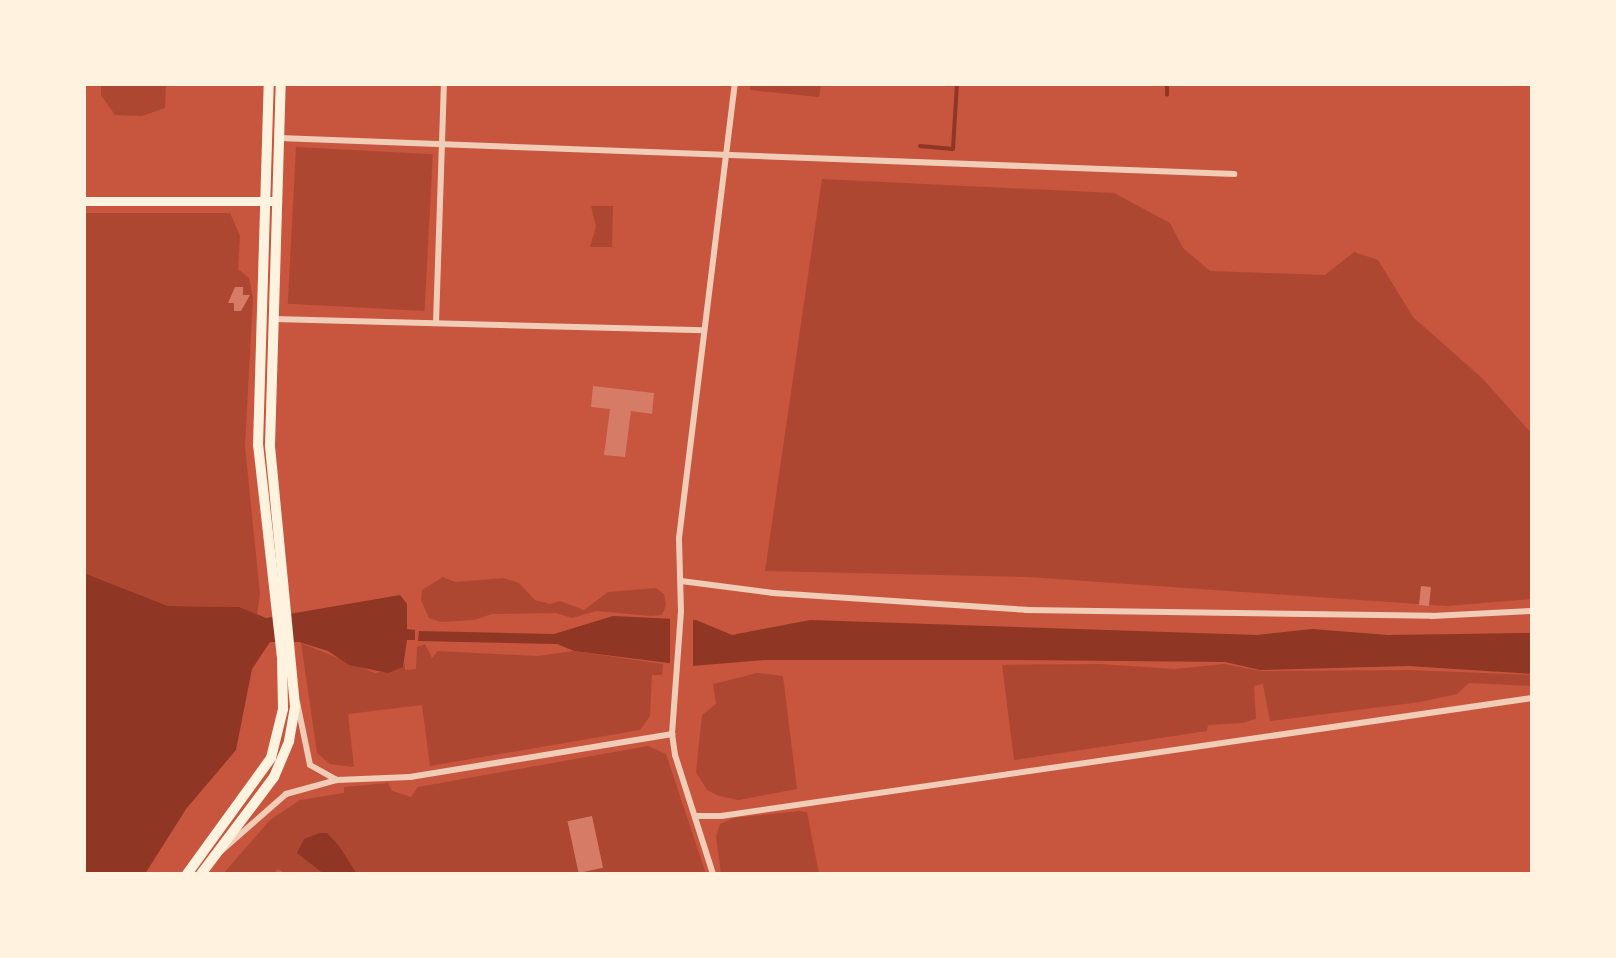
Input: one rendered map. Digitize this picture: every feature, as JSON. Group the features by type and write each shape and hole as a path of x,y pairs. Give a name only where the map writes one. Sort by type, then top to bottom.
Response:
{"main road":[{"path":"201,874 282,761 295,693 287,657 258,445 269,84"},
{"path":"280,606 270,445 281,84"},
{"path":"84,201 277,201"},
{"path":"187,874 271,758 283,709 287,657"}],"street":[{"path":"436,323 444,84"},
{"path":"713,874 675,755 672,734 681,611 679,538 735,84"},
{"path":"279,138 1234,174"},
{"path":"274,319 704,331"},
{"path":"681,581 774,593 1026,610 1432,616 1532,611"},
{"path":"295,693 310,765 337,780"},
{"path":"696,816 721,816 1532,698"},
{"path":"212,857 235,843 286,794 337,780 410,777 672,734"}],"shaded area":[{"path":"101,84 166,84 165,108 142,116 115,115 101,95"},
{"path":"751,84 821,84 819,97 750,90"},
{"path":"296,147 433,154 425,311 288,304"},
{"path":"822,179 1114,193 1170,223 1183,248 1210,271 1325,275 1354,252 1378,260 1413,317 1483,379 1532,434 1532,599 1447,606 1028,577 765,571"},
{"path":"591,206 613,206 612,247 590,247 596,226"},
{"path":"84,213 230,213 240,236 238,269 249,278 253,298 245,446 260,594 257,616 239,607 168,606 84,573"},
{"path":"84,573 168,606 239,607 266,618 400,595 407,604 407,629 415,630 415,640 407,640 403,667 388,673 349,665 328,651 299,642 270,642 252,669 236,750 186,809 145,874 84,874"},
{"path":"443,577 455,582 503,578 519,583 535,600 550,604 560,601 584,610 608,592 656,588 664,594 666,605 662,615 651,616 596,611 572,618 556,613 492,614 474,620 441,622 429,618 421,600 422,590"},
{"path":"613,616 696,620 732,635 810,620 1257,635 1312,629 1388,635 1532,633 1532,674 1408,666 1260,670 1225,662 1020,660 764,660 692,666 574,651 557,644 418,641 419,631 554,634"},
{"path":"301,643 375,673 403,667 405,663 405,670 416,669 417,647 425,644 432,658 438,651 537,656 574,651 663,664 662,675 652,675 650,716 640,730 430,766 422,705 348,714 354,767 330,764 317,753"},
{"path":"1099,664 1175,669 1224,664 1261,671 1410,670 1532,675 1532,686 1469,683 1457,694 1420,702 1270,721 1263,684 1254,686 1256,719 1243,723 1208,725 1207,731 1014,760 1002,665"},
{"path":"757,673 783,676 797,789 738,800 719,796 707,790 696,772 702,715 716,704 713,684"},
{"path":"648,746 666,754 706,874 357,874 340,847 324,874 286,874 278,869 273,874 223,874 270,820 300,800 344,793 344,787 388,783 392,791 411,797 418,787"},
{"path":"807,812 819,874 721,874 716,837 720,824 734,818"},
{"path":"327,833 340,847 357,874 324,874 297,853 304,839"}],"pier":[{"path":"670,616 693,616 693,668 670,668"}],"building":[{"path":"235,287 243,287 243,295 250,295 241,311 234,311 234,303 228,303"},
{"path":"593,386 654,393 652,414 631,411 625,457 604,455 610,409 591,407"},
{"path":"1421,586 1431,587 1429,606 1419,605"},
{"path":"592,816 603,868 579,873 568,821"}],"waterway":[{"path":"920,146 953,149 957,84"},
{"path":"1167,84 1167,95"}]}
